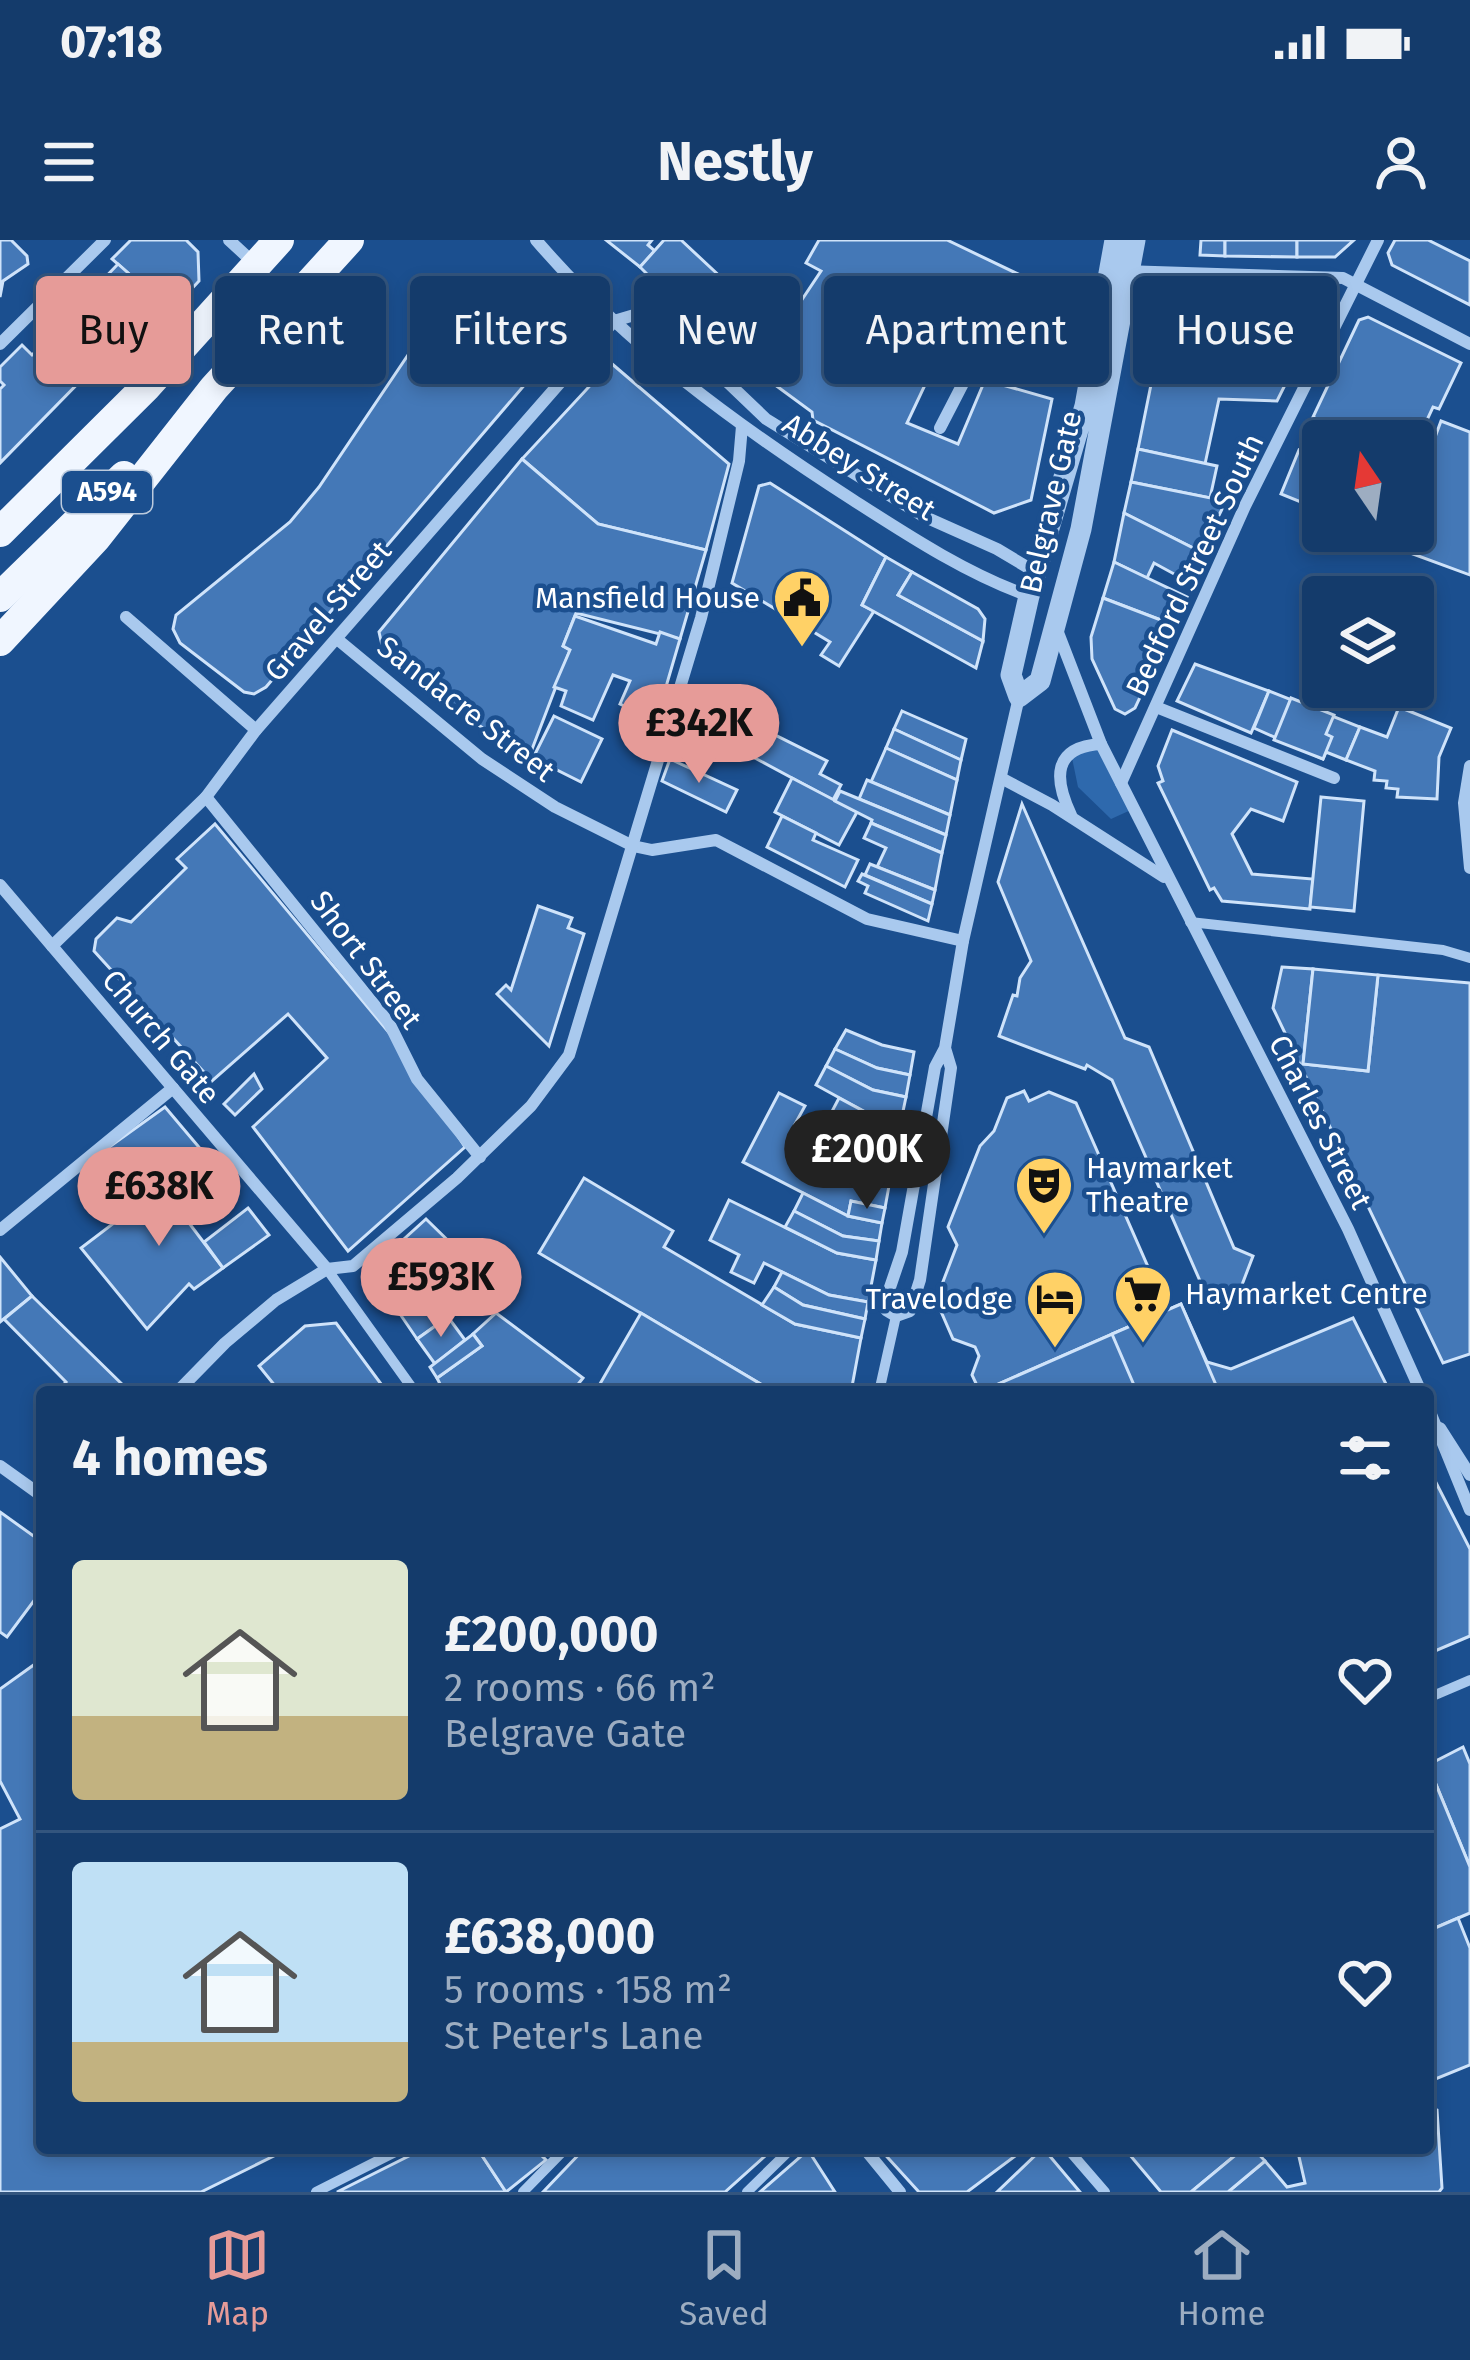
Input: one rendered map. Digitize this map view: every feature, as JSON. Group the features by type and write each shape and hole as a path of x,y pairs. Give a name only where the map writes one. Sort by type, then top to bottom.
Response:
{"main road":[{"name":"A594","path":"0,532 147,386 279,240"},
{"name":"A594","path":"0,597 214,388 350,240"},
{"name":"A594","path":"0,640 96,538 214,388"}],"street":[{"path":"68,276 105,240"},
{"path":"229,240 256,266"},
{"name":"Belgrave Gate","path":"1115,240 1120,271"},
{"name":"Belgrave Gate","path":"1018,697 1040,681 1081,529 1120,271 1135,240"},
{"name":"Bedford Street South","path":"1121,783 1245,506 1378,240"},
{"name":"Abbey Street","path":"537,242 614,321 748,431 908,535 1029,596"},
{"path":"1120,271 1326,274 1359,284 1470,344"},
{"path":"0,344 36,307"},
{"name":"Gravel Street","path":"52,946 206,796 256,730 586,350 614,321 634,315"},
{"path":"940,428 970,370 1003,366 1100,385"},
{"name":"Abbey Street","path":"729,384 766,419 923,516 1037,573"},
{"name":"Belgrave Gate","path":"896,1316 886,1310 885,1302 902,1252 935,1066 945,1048 963,941 1018,697 1011,675 1029,596 1100,385"},
{"path":"183,1386 252,1320 327,1269 353,1266 457,1178 531,1106 569,1055 701,618 748,431 766,419"},
{"path":"1029,596 1064,588"},
{"path":"126,617 256,730"},
{"name":"Charles Street","path":"1054,619 1101,744 1348,1229 1418,1386"},
{"name":"Sandacre Street","path":"337,639 482,759 554,807 633,846"},
{"path":"1156,707 1334,778"},
{"path":"1072,818 1060,789 1060,766 1068,754 1101,744"},
{"path":"1470,766 1465,803 1470,868"},
{"name":"Charles Street","path":"1001,778 1167,879"},
{"name":"Short Street","path":"206,796 389,1023 417,1079 480,1157"},
{"path":"633,846 652,850 716,840 867,919 963,941"},
{"name":"Church Gate","path":"0,885 327,1269 411,1386"},
{"path":"1190,922 1443,950 1470,958"},
{"name":"Belgrave Gate","path":"896,1316 910,1311 920,1280 951,1068 945,1048"},
{"path":"0,1230 173,1088"},
{"path":"0,1204 13,1219"},
{"name":"Belgrave Gate","path":"880,1386 896,1316"},
{"path":"1434,1418 1470,1475"},
{"path":"1434,1424 1470,1510"},
{"path":"0,1466 36,1492"},
{"path":"1434,1695 1470,1680"},
{"path":"316,2192 392,2154"},
{"path":"523,2192 560,2154"},
{"path":"747,2192 786,2154"},
{"path":"869,2154 900,2192"},
{"path":"1072,2154 1105,2192"}],"shaded area":[{"path":"1101,744 1133,809 1111,819 1078,787 1071,753"}],"building":[{"path":"0,240 11,240 27,256 28,264 3,281 0,297"},
{"path":"131,240 186,240 198,252 199,281 191,290 191,276 131,276 112,259"},
{"path":"606,240 652,240 648,245 655,251 640,267"},
{"path":"664,240 681,240 720,276 649,276 640,267"},
{"path":"819,240 947,240 1022,276 824,276 824,384 925,384 907,423 958,444 983,384 1052,399 1031,500 994,513 813,420 812,412 774,384 800,384 800,300 821,271 806,263"},
{"path":"1201,240 1225,240 1225,256 1200,255"},
{"path":"1225,240 1297,240 1297,257 1225,256"},
{"path":"1297,240 1354,240 1335,257 1297,257"},
{"path":"1395,240 1428,240 1470,261 1470,305 1392,265 1388,253"},
{"path":"118,264 132,276 106,276"},
{"path":"1368,317 1461,363 1439,409 1433,407 1427,420 1313,417 1329,384 1337,384 1337,366 1359,320"},
{"path":"22,345 32,355 36,351 36,384 77,384 0,463 0,389 4,385 0,367"},
{"path":"410,352 410,384 525,384 266,687 254,694 244,692 180,643 173,629 176,615 290,522"},
{"path":"610,364 729,464 706,550 598,524 522,459 592,384 610,384"},
{"path":"1151,384 1286,384 1277,401 1219,399 1205,464 1138,449"},
{"path":"1441,421 1470,432 1470,575 1408,552 1434,552 1434,440"},
{"path":"1138,449 1217,466 1210,498 1131,482"},
{"path":"1302,451 1302,502 1281,494"},
{"path":"522,459 598,524 706,550 680,639 576,613 563,646 570,650 529,757 384,654 379,632"},
{"path":"1131,482 1226,501 1201,552 1124,513"},
{"path":"770,483 886,557 862,605 874,611 839,666 821,655 830,642 732,583 759,486"},
{"path":"1124,513 1201,552 1187,581 1154,563 1147,578 1114,562"},
{"path":"886,557 912,572 898,595 983,641 976,668 862,605"},
{"path":"1114,562 1187,597 1174,625 1103,598"},
{"path":"912,572 978,609 985,619 983,641 898,595"},
{"path":"1103,598 1174,625 1135,708 1125,714 1115,709 1092,659 1091,637"},
{"path":"575,616 656,644 660,632 680,639 656,721 620,704 630,681 613,675 593,720 561,706 566,691 554,687 570,650 563,646"},
{"path":"1195,664 1269,691 1251,733 1177,701"},
{"path":"1269,691 1302,708 1360,727 1346,760 1326,752 1323,759 1254,728"},
{"path":"697,696 827,761 820,774 841,785 833,800 688,722"},
{"path":"1291,698 1302,702 1302,708 1334,715 1323,759 1274,740"},
{"path":"1399,708 1451,728 1439,757 1437,799 1397,797 1398,789 1386,788 1387,781 1374,780 1375,771 1346,760 1360,727 1387,737"},
{"path":"902,711 966,739 961,760 894,729"},
{"path":"554,716 602,739 581,782 533,758"},
{"path":"894,729 961,760 957,780 886,748"},
{"path":"1172,730 1297,782 1283,821 1251,809 1232,834 1252,874 1313,879 1310,909 1222,901 1214,888 1210,890 1158,783 1163,781 1158,766"},
{"path":"886,748 957,780 950,815 871,782"},
{"path":"670,759 737,790 726,812 662,781"},
{"path":"792,778 857,812 839,845 775,812"},
{"path":"867,780 950,815 946,835 859,799"},
{"path":"840,791 946,835 942,853 871,823 835,801"},
{"path":"1321,797 1364,801 1354,911 1310,907"},
{"path":"1022,804 1125,1038 1149,1047 1234,1248 1253,1256 1240,1290 1204,1290 1112,1080 1087,1065 1085,1069 999,1036 1031,961 998,882"},
{"path":"782,816 816,833 813,840 858,860 845,887 767,847"},
{"path":"871,823 942,853 935,890 877,867 886,848 864,838"},
{"path":"215,824 391,1035 465,1147 348,1251 253,1127 327,1058 288,1014 212,1081 94,951 96,939 117,918 131,922 186,868 177,859"},
{"path":"870,864 935,890 932,904 865,875"},
{"path":"862,874 932,904 928,921 865,893 868,886 858,881"},
{"path":"538,906 572,918 568,928 584,934 549,1046 497,994 506,985 511,990"},
{"path":"1282,967 1313,969 1303,1064 1368,1071 1378,975 1470,983 1470,1354 1443,1363 1273,1008"},
{"path":"1313,969 1378,975 1368,1071 1303,1064"},
{"path":"846,1030 914,1052 910,1075 877,1068 835,1049"},
{"path":"835,1049 877,1068 910,1075 906,1097 873,1090 826,1066"},
{"path":"826,1066 873,1090 906,1097 901,1121 869,1114 816,1085"},
{"path":"254,1074 262,1089 235,1115 224,1104"},
{"name":"Haymarket Theatre","path":"1024,1091 1029,1101 1049,1092 1076,1103 1167,1310 994,1386 977,1386 972,1375 979,1356 975,1347 953,1339 936,1300 957,1245 948,1227 980,1146 994,1131 1007,1098"},
{"path":"779,1093 805,1106 795,1124 860,1157 893,1164 885,1208 851,1201 848,1216 743,1162"},
{"path":"839,1098 869,1114 901,1121 897,1143 864,1135 829,1117"},
{"path":"165,1107 214,1165 177,1193 156,1168 128,1189 145,1210 132,1219 117,1201 111,1204 84,1165"},
{"path":"829,1117 864,1135 897,1143 893,1164 860,1157 819,1136"},
{"path":"214,1165 232,1186 186,1219 223,1268 194,1289 189,1284 147,1329 81,1248 127,1213 132,1219"},
{"path":"584,1178 673,1231 664,1247 795,1324 861,1338 852,1386 764,1386 539,1253"},
{"path":"803,1193 848,1216 882,1223 879,1241 843,1236 794,1211"},
{"path":"729,1200 837,1253 876,1260 868,1302 829,1295 764,1263 754,1283 731,1272 739,1255 710,1240"},
{"path":"851,1201 885,1208 882,1223 848,1216"},
{"path":"248,1208 269,1235 223,1268 204,1242"},
{"path":"794,1211 843,1236 879,1241 876,1260 837,1253 785,1227"},
{"path":"426,1219 472,1264 459,1277 435,1255 380,1291 370,1277 371,1269"},
{"path":"0,1257 32,1296 0,1322"},
{"path":"420,1265 456,1311 417,1339 383,1289"},
{"path":"782,1272 829,1295 868,1302 865,1319 803,1305 774,1287"},
{"path":"774,1287 803,1305 865,1319 861,1338 795,1324 762,1305"},
{"path":"32,1296 124,1386 62,1386 66,1382 4,1319"},
{"name":"Haymarket Centre","path":"1181,1304 1207,1362 1231,1369 1353,1318 1387,1386 994,1386"},
{"path":"1181,1304 1216,1386 1134,1386 1112,1334"},
{"path":"496,1313 583,1378 577,1386 441,1386 437,1378 482,1346 473,1334"},
{"path":"641,1313 764,1386 599,1386"},
{"path":"448,1317 465,1340 435,1364 417,1339"},
{"path":"336,1323 383,1386 275,1386 259,1366 305,1326"},
{"path":"473,1334 482,1346 437,1378 430,1367"},
{"path":"1434,1479 1470,1549 1470,1636 1434,1651"},
{"path":"0,1512 36,1538 36,1598 7,1637 0,1632"},
{"path":"36,1663 36,2154 278,2154 201,2192 0,2192 0,1829 20,1819 0,1781 0,1689"},
{"path":"1463,1747 1470,1764 1470,1867 1434,1780 1434,1762"},
{"path":"1434,1780 1470,1867 1470,1913 1434,1928"},
{"path":"1458,1918 1470,1948 1470,2065 1434,2080 1434,1928"},
{"path":"1437,2110 1439,2192 1228,2192 1265,2161 1287,2187 1305,2183 1298,2154 1434,2154"},
{"path":"413,2154 481,2154 506,2192 337,2192"},
{"path":"481,2154 540,2154 546,2160 506,2192"},
{"path":"579,2154 767,2154 725,2192 543,2192"},
{"path":"803,2154 811,2154 835,2192 760,2192"},
{"path":"884,2154 1018,2154 967,2192 919,2192"},
{"path":"1037,2154 1048,2154 1080,2192 997,2192"},
{"path":"1129,2154 1237,2154 1191,2192 1161,2192"},
{"path":"1237,2154 1259,2154 1265,2161 1228,2192 1191,2192"}],"place":[{"name":"Mansfield House","path":"802,649"},
{"name":"Haymarket Theatre","path":"1044,1236"},
{"name":"Haymarket Centre","path":"1143,1345"},
{"name":"Travelodge","path":"1055,1350"}]}
